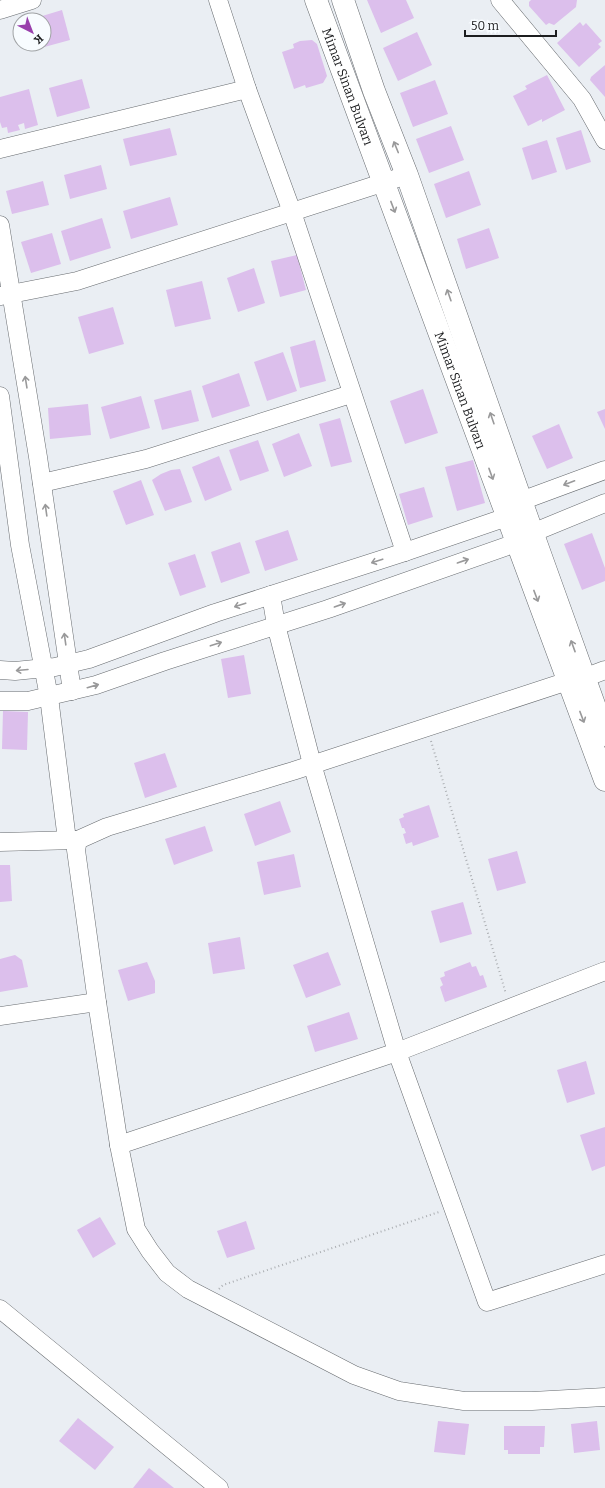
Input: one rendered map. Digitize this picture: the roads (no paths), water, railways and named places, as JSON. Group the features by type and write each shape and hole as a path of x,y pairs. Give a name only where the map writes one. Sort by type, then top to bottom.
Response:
{"main road":[{"name":"Mimar Sinan Bulvarı","path":"316,0 456,376 514,509"},
{"name":"Mimar Sinan Bulvarı","path":"343,0 374,91 407,175 514,509 576,680 605,780"},
{"name":"Mimar Sinan Bulvarı","path":"576,680 605,735"}],"street":[{"path":"0,10 32,0"},
{"path":"218,0 247,89 292,212 351,394 405,552"},
{"path":"501,0 582,99 605,140"},
{"path":"0,149 247,89"},
{"path":"6,295 77,280 407,175"},
{"path":"0,225 6,295 42,483 72,691"},
{"path":"42,483 146,459 351,394"},
{"path":"0,396 20,545 49,697 72,840 76,850 119,1145 136,1229 166,1272 188,1289 354,1375 399,1391 464,1401 532,1401 605,1397"},
{"path":"0,670 15,671 43,668 89,659 215,613 405,552 514,509 605,470"},
{"path":"0,701 28,702 96,685 165,661 328,609 524,538 605,503"},
{"path":"271,595 276,625 312,764 397,1052 487,1302 605,1264"},
{"path":"0,842 72,840 107,827 312,764 605,670"},
{"path":"119,1145 397,1052 605,971"},
{"path":"0,1016 97,1002"},
{"path":"0,1309 219,1488"}]}
